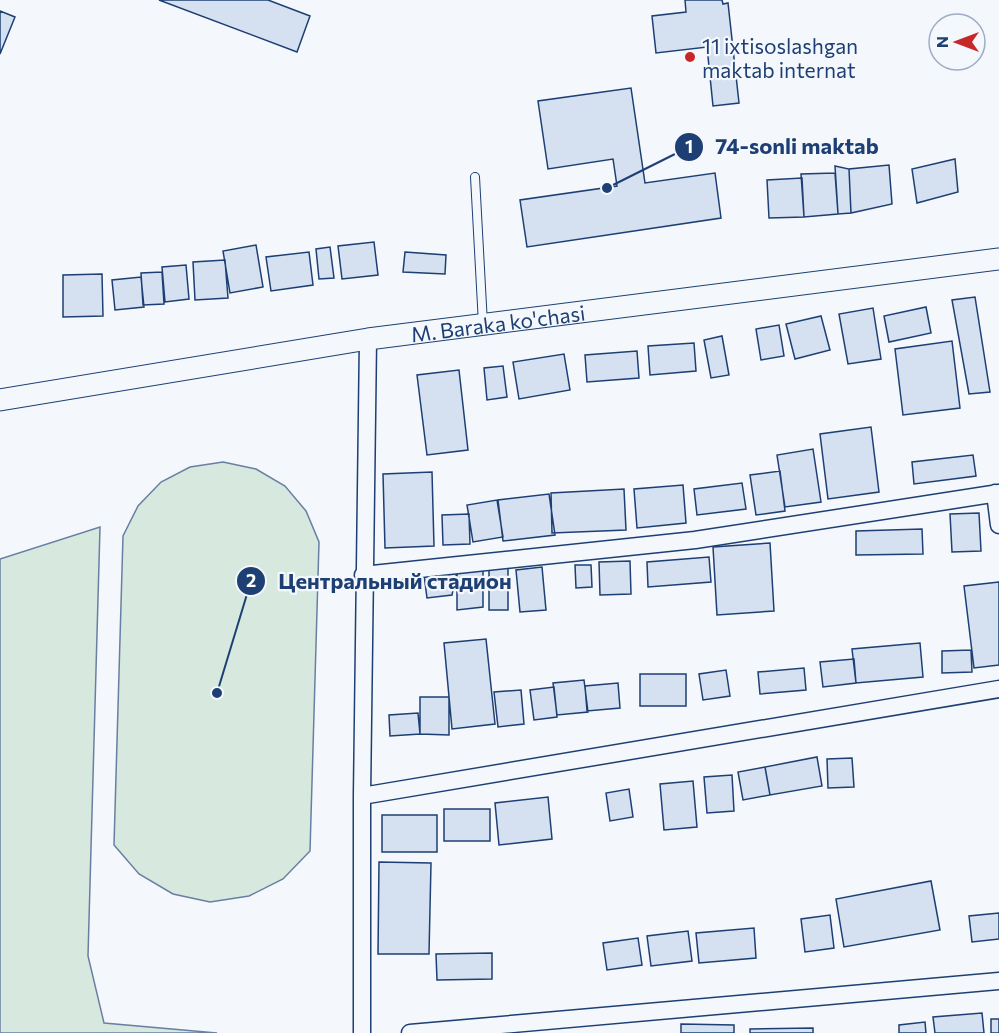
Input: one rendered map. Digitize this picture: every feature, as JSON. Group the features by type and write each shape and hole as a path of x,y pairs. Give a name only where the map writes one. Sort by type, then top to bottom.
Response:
{"street":[{"name":"M. Baraka ko'chasi","path":"0,400 368,339 999,259"},
{"path":"362,1033 363,575 368,339"},
{"path":"363,575 695,540 997,493 999,525"},
{"path":"362,796 999,688"},
{"path":"410,1033 999,981"}],"lane":[{"path":"475,177 483,325"}],"shaded area":[{"path":"223,462 256,469 285,486 306,511 319,542 310,851 283,879 249,896 210,902 173,894 139,874 114,845 123,536 138,506 161,482 190,467"},
{"path":"100,527 88,956 104,1023 217,1033 0,1033 0,559"}],"building":[{"path":"159,0 268,0 310,16 297,52"},
{"path":"685,0 722,0 723,4 728,3 739,103 713,106 707,47 656,53 652,16 686,12"},
{"path":"0,11 15,17 0,54"},
{"path":"631,88 645,183 715,173 721,218 527,247 520,200 617,186 613,159 548,169 538,101"},
{"path":"955,159 958,192 917,203 912,169"},
{"path":"889,165 892,204 851,213 849,169"},
{"path":"835,166 849,169 851,213 838,214"},
{"path":"835,173 838,214 804,217 801,174"},
{"path":"802,178 804,217 769,218 767,180"},
{"path":"374,242 378,275 342,279 338,246"},
{"path":"256,245 263,287 230,293 223,251"},
{"path":"330,247 334,278 319,279 316,249"},
{"path":"309,252 313,285 271,291 266,257"},
{"path":"405,252 446,255 445,274 403,272"},
{"path":"225,260 228,298 195,300 193,262"},
{"path":"186,265 189,299 165,302 162,267"},
{"path":"162,272 164,304 143,305 141,273"},
{"path":"102,274 103,316 63,317 63,275"},
{"path":"141,277 144,307 115,310 112,280"},
{"path":"975,297 990,392 969,394 952,300"},
{"path":"926,307 931,333 889,342 884,316"},
{"path":"873,308 881,359 848,364 839,314"},
{"path":"821,316 830,350 795,359 786,324"},
{"path":"779,325 784,356 761,360 756,329"},
{"path":"722,336 729,375 711,378 704,340"},
{"path":"952,341 960,408 903,415 895,349"},
{"path":"694,343 696,371 650,375 648,346"},
{"path":"637,351 639,378 587,382 585,355"},
{"path":"564,354 570,390 519,399 513,362"},
{"path":"503,366 507,397 487,400 484,368"},
{"path":"459,370 468,450 427,455 417,375"},
{"path":"871,427 879,492 828,499 820,434"},
{"path":"813,449 821,502 785,507 777,455"},
{"path":"973,455 976,476 914,484 912,462"},
{"path":"780,471 785,511 756,515 750,475"},
{"path":"432,472 434,546 385,548 383,474"},
{"path":"742,483 746,509 697,515 694,489"},
{"path":"683,485 686,523 637,528 634,489"},
{"path":"624,489 626,530 552,533 551,493"},
{"path":"549,494 555,535 503,541 498,500"},
{"path":"497,500 503,537 473,542 467,505"},
{"path":"979,513 981,551 952,552 950,514"},
{"path":"469,514 470,544 443,545 442,515"},
{"path":"922,529 923,554 856,555 856,531"},
{"path":"770,543 774,611 717,615 713,547"},
{"path":"709,557 711,582 648,587 647,562"},
{"path":"630,561 631,594 600,595 599,562"},
{"path":"575,565 591,565 592,587 576,588"},
{"path":"542,567 546,610 520,612 516,570"},
{"path":"489,568 508,568 508,610 489,610"},
{"path":"483,570 483,607 457,610 457,572"},
{"path":"457,572 452,595 427,598 424,575"},
{"path":"999,582 999,665 974,668 964,586"},
{"path":"486,639 495,724 452,729 444,643"},
{"path":"920,643 923,677 856,683 852,649"},
{"path":"971,650 972,672 942,673 942,651"},
{"path":"854,659 856,683 823,687 820,662"},
{"path":"804,668 806,690 760,694 758,672"},
{"path":"726,670 730,696 703,700 699,674"},
{"path":"640,674 686,674 686,706 640,706"},
{"path":"584,680 588,712 557,715 553,683"},
{"path":"618,683 620,708 587,711 585,686"},
{"path":"554,687 557,717 534,720 530,690"},
{"path":"521,690 524,724 498,727 494,692"},
{"path":"420,697 449,697 449,735 420,734"},
{"path":"418,713 420,734 390,736 389,715"},
{"path":"817,757 822,786 770,795 765,767"},
{"path":"852,758 854,787 828,788 827,759"},
{"path":"765,767 770,795 743,800 738,772"},
{"path":"732,775 734,811 707,813 704,777"},
{"path":"693,781 697,827 664,830 660,784"},
{"path":"629,789 633,817 610,821 606,793"},
{"path":"548,797 552,839 499,845 495,803"},
{"path":"444,809 490,809 490,841 444,841"},
{"path":"382,815 437,815 437,852 382,852"},
{"path":"379,862 431,863 429,954 378,954"},
{"path":"931,881 940,930 844,947 836,899"},
{"path":"999,913 999,939 972,942 969,916"},
{"path":"830,915 834,948 805,952 801,919"},
{"path":"754,928 756,958 699,963 696,933"},
{"path":"688,931 692,961 651,966 647,936"},
{"path":"638,938 642,965 607,970 603,943"},
{"path":"492,953 492,979 437,980 436,954"},
{"path":"982,1013 984,1033 935,1033 933,1017"},
{"path":"991,1019 999,1019 999,1033 991,1033"},
{"path":"925,1022 926,1033 899,1033 899,1025"},
{"path":"681,1024 734,1025 734,1033 681,1033"},
{"path":"813,1028 813,1033 750,1033 750,1029"}],"place":[{"name":"11 ixtisoslashgan maktab internat","path":"690,57"},
{"name":"74-sonli maktab","path":"607,188"},
{"name":"Центральный стадион","path":"217,693"}]}
